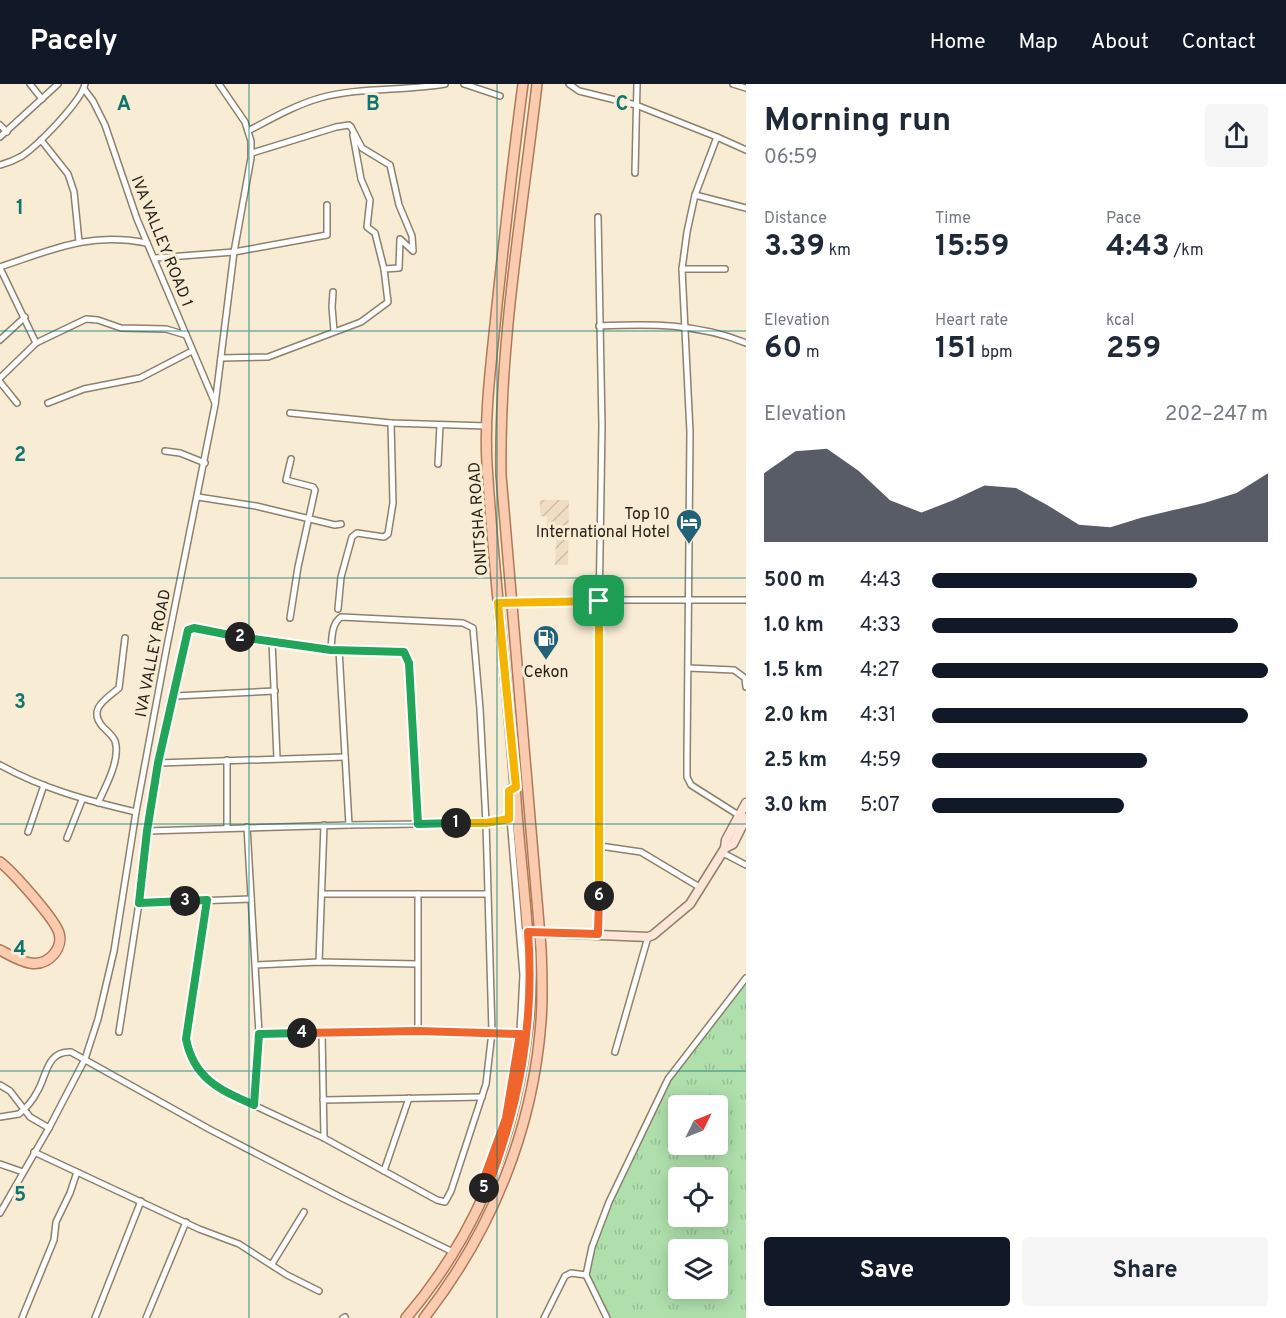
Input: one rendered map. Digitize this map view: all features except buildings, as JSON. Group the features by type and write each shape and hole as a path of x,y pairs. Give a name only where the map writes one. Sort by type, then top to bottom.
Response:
{"main road":[{"name":"ONITSHA ROAD","path":"406,1318 453,1252 473,1220 486,1192 510,1125 521,1075 530,1006 528,932 487,462 487,426 494,333 523,84"},
{"name":"ONITSHA ROAD","path":"424,1318 454,1278 479,1236 497,1199 520,1136 533,1081 541,1030 540,933 501,475 502,387 512,284 537,84"},
{"path":"528,932 648,937 678,916 701,888 724,850 726,840 743,817 746,803"},
{"path":"0,862 16,875 51,919 60,936 58,950 53,956 39,963 18,960 0,950"}],"street":[{"path":"30,84 42,99"},
{"path":"0,137 58,84"},
{"name":"IVA VALLEY ROAD","path":"0,1213 49,1128 85,1059 98,1019 114,951 136,812 166,651 205,463 215,405 234,252 252,153 245,122 219,84"},
{"path":"248,131 319,98 341,93 445,84"},
{"path":"464,84 500,96"},
{"path":"568,84 579,91 636,105 746,150"},
{"path":"574,84 579,91"},
{"path":"635,173 637,84"},
{"path":"733,84 746,88"},
{"path":"0,165 21,156 41,140 79,98 85,86"},
{"name":"IVA VALLEY ROAD 1","path":"85,86 105,125 147,243 215,405"},
{"path":"0,125 7,132"},
{"path":"252,153 336,127 348,125 351,127 362,148 390,165 399,205 412,236 413,251 400,239 399,268 384,269"},
{"path":"221,358 268,357 366,320 388,302 384,269 375,233 367,227 370,200 361,179 351,127"},
{"path":"717,137 695,195 682,269 690,432 687,756 689,781 694,788 743,817"},
{"path":"41,140 68,174 74,192 79,242"},
{"path":"695,195 746,208"},
{"path":"155,258 234,252 327,235 327,205"},
{"path":"598,217 602,426 598,934"},
{"path":"36,343 0,267 33,254 79,242 104,239 147,243"},
{"path":"682,269 725,269"},
{"path":"333,292 334,332"},
{"path":"0,340 25,317"},
{"path":"17,403 0,380 36,343 86,319 98,320 121,328 166,329 186,335"},
{"path":"599,326 651,324 684,327 746,344"},
{"path":"48,403 84,389 140,378 192,351"},
{"path":"290,413 391,423 487,426"},
{"path":"338,609 342,577 352,537 357,533 384,537 388,534 393,503 391,423"},
{"path":"438,464 440,424"},
{"path":"165,451 180,453 205,463"},
{"path":"290,618 307,519 315,493 313,487 286,480 291,459"},
{"path":"198,497 256,506 335,525 341,524"},
{"path":"498,603 746,600"},
{"path":"207,900 186,1039 188,1050 203,1076 215,1087 324,1138 437,1200 445,1202 451,1191 486,1084 492,1032 486,823 473,628 463,623 341,617 335,622 331,650"},
{"path":"119,1032 158,763 189,628 331,650 397,650 404,652 407,656 418,824"},
{"path":"98,803 110,779 116,745 115,739 98,721 96,713 99,705 119,688 125,638"},
{"path":"272,641 277,758"},
{"path":"339,650 349,825"},
{"path":"688,668 734,670 745,678 746,687"},
{"path":"175,696 274,691"},
{"path":"158,763 345,757"},
{"path":"227,760 227,828"},
{"path":"0,765 18,775 82,800 136,812"},
{"path":"28,832 44,785"},
{"path":"486,1192 483,1181 506,1118 520,1034 523,975 509,819 509,791 516,787"},
{"path":"67,838 82,800"},
{"path":"147,831 324,825 486,823 509,819"},
{"path":"319,962 324,825"},
{"path":"247,827 259,1034 254,1105"},
{"path":"600,846 641,852 701,888"},
{"path":"724,850 746,865"},
{"path":"322,894 487,894"},
{"path":"418,894 418,1031"},
{"path":"139,903 251,899"},
{"path":"615,1052 648,937"},
{"path":"256,965 319,962 417,964"},
{"path":"607,1318 586,1275 592,1247 609,1202 668,1079 746,978"},
{"path":"259,1034 418,1031 520,1034"},
{"path":"322,1033 324,1138"},
{"path":"0,1117 20,1114 37,1092 48,1064 54,1057 71,1052 209,1130 453,1252"},
{"path":"0,1085 10,1091 33,1119 49,1128"},
{"path":"323,1100 482,1097"},
{"path":"384,1171 409,1098"},
{"path":"34,1152 239,1244 287,1275 319,1291"},
{"path":"0,1164 23,1172"},
{"path":"22,1318 54,1240 56,1222 77,1172"},
{"path":"95,1318 141,1201"},
{"path":"272,1264 304,1212"},
{"path":"147,1318 186,1222"},
{"path":"544,1318 565,1276 571,1273 586,1275"}],"shaded area":[{"path":"540,500 569,500 568,565 555,565 556,539 547,539 547,517 540,516"}],"green space":[{"path":"746,980 746,1318 611,1318 586,1275 609,1202 668,1079"}],"place":[{"name":"Top 10 International Hotel","path":"689,545"},
{"name":"Cekon","path":"546,661"}],"route":[{"path":"599,601 598,934 528,932 530,1006 518,1094 510,1125 486,1192 483,1181 506,1118 520,1034 418,1031 259,1034 254,1105 215,1087 203,1076 192,1060 186,1039 207,900 139,903 158,763 189,628 331,650 397,650 404,652 409,663 418,824 486,823 509,819 508,794 510,788 516,787 498,603 599,601"}]}
